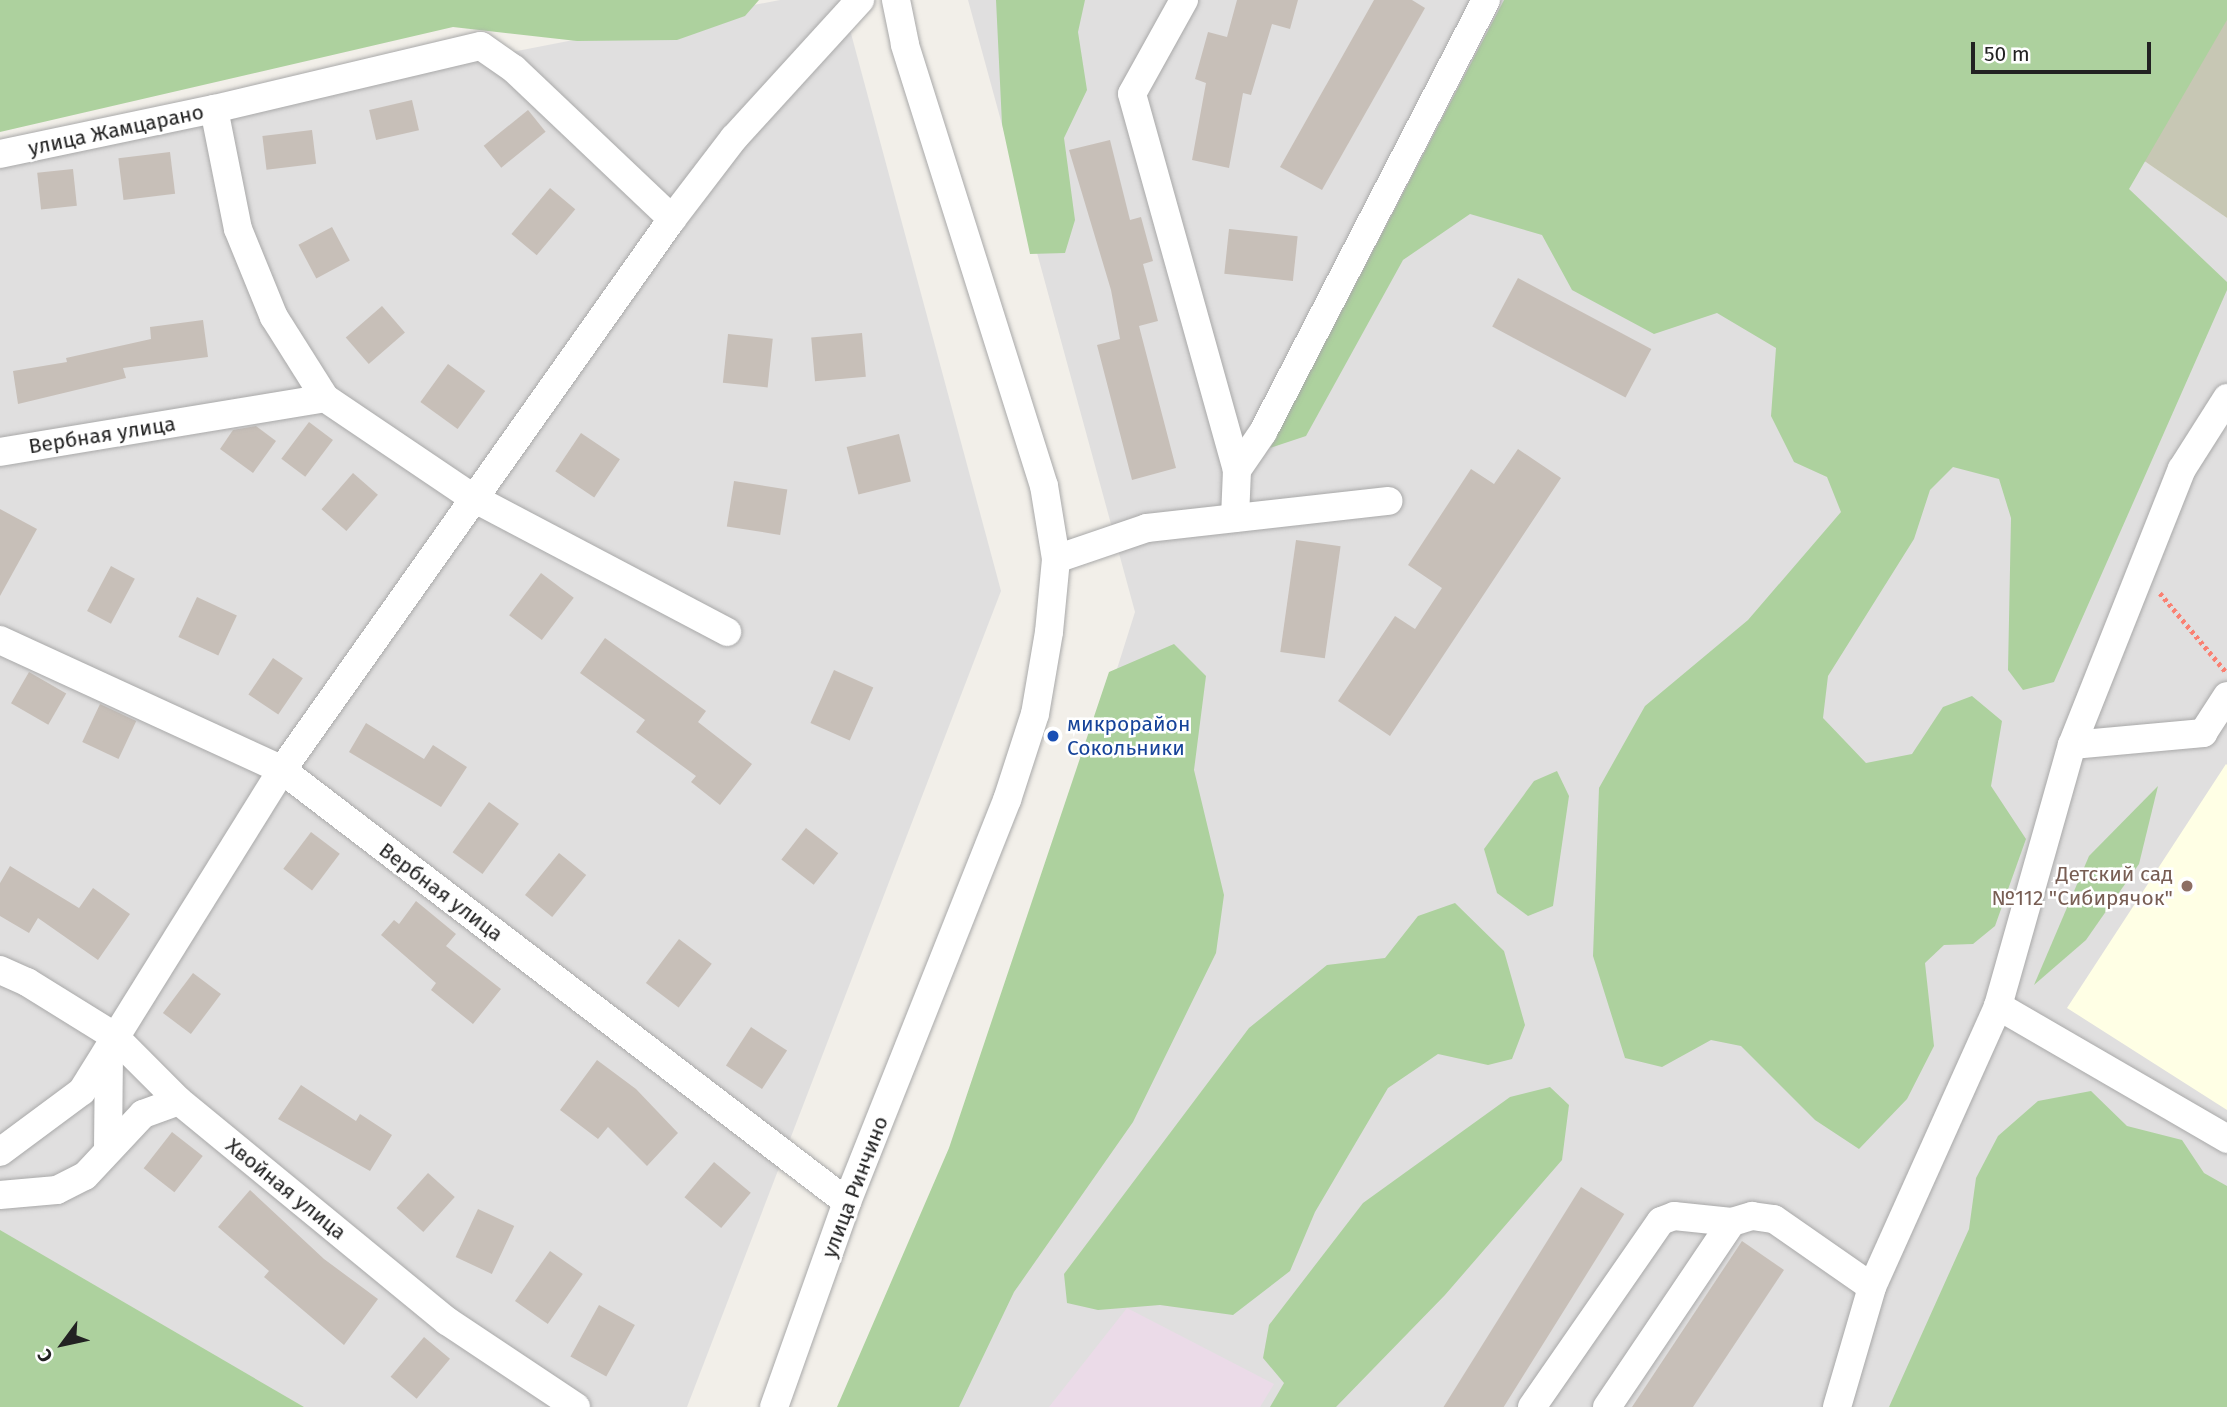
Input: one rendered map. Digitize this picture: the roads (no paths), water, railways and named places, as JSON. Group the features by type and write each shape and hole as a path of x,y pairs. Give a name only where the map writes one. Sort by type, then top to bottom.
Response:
{"street":[{"path":"0,1153 82,1091 282,770 672,219 734,138 860,0"},
{"name":"улица Ринчино","path":"774,1407 847,1202 1007,800 1035,714 1049,632 1056,559 1044,486 908,56 896,0"},
{"path":"1185,0 1132,94 1237,470 1235,518"},
{"path":"1237,470 1263,432 1486,0"},
{"path":"214,109 481,46 514,69 672,219"},
{"name":"улица Жамцарано","path":"0,153 214,109 238,229 274,317 325,398"},
{"path":"325,398 475,499 727,632"},
{"name":"Вербная улица","path":"0,452 325,398"},
{"path":"1837,1407 1871,1287 1998,1006 2072,746 2182,469 2227,398"},
{"path":"1056,559 1147,528 1388,501"},
{"name":"Вербная улица","path":"0,640 282,770 847,1202"},
{"path":"2072,746 2203,733 2227,696"},
{"name":"Хвойная улица","path":"0,970 27,982 135,1058 179,1101 447,1321 576,1407"},
{"path":"1998,1006 2227,1139"},
{"path":"108,1148 112,1041"},
{"path":"109,1108 135,1058"},
{"path":"0,1195 57,1190 85,1176 108,1148 143,1114 179,1101"},
{"path":"1532,1407 1661,1221 1674,1216 1732,1222 1752,1216 1774,1219 1871,1287"},
{"path":"1607,1407 1732,1222"}],"place":[{"name":"микрорайон Сокольники","path":"1053,736"},
{"name":"Детский сад №112 \"Сибирячок\"","path":"2187,886"}]}
